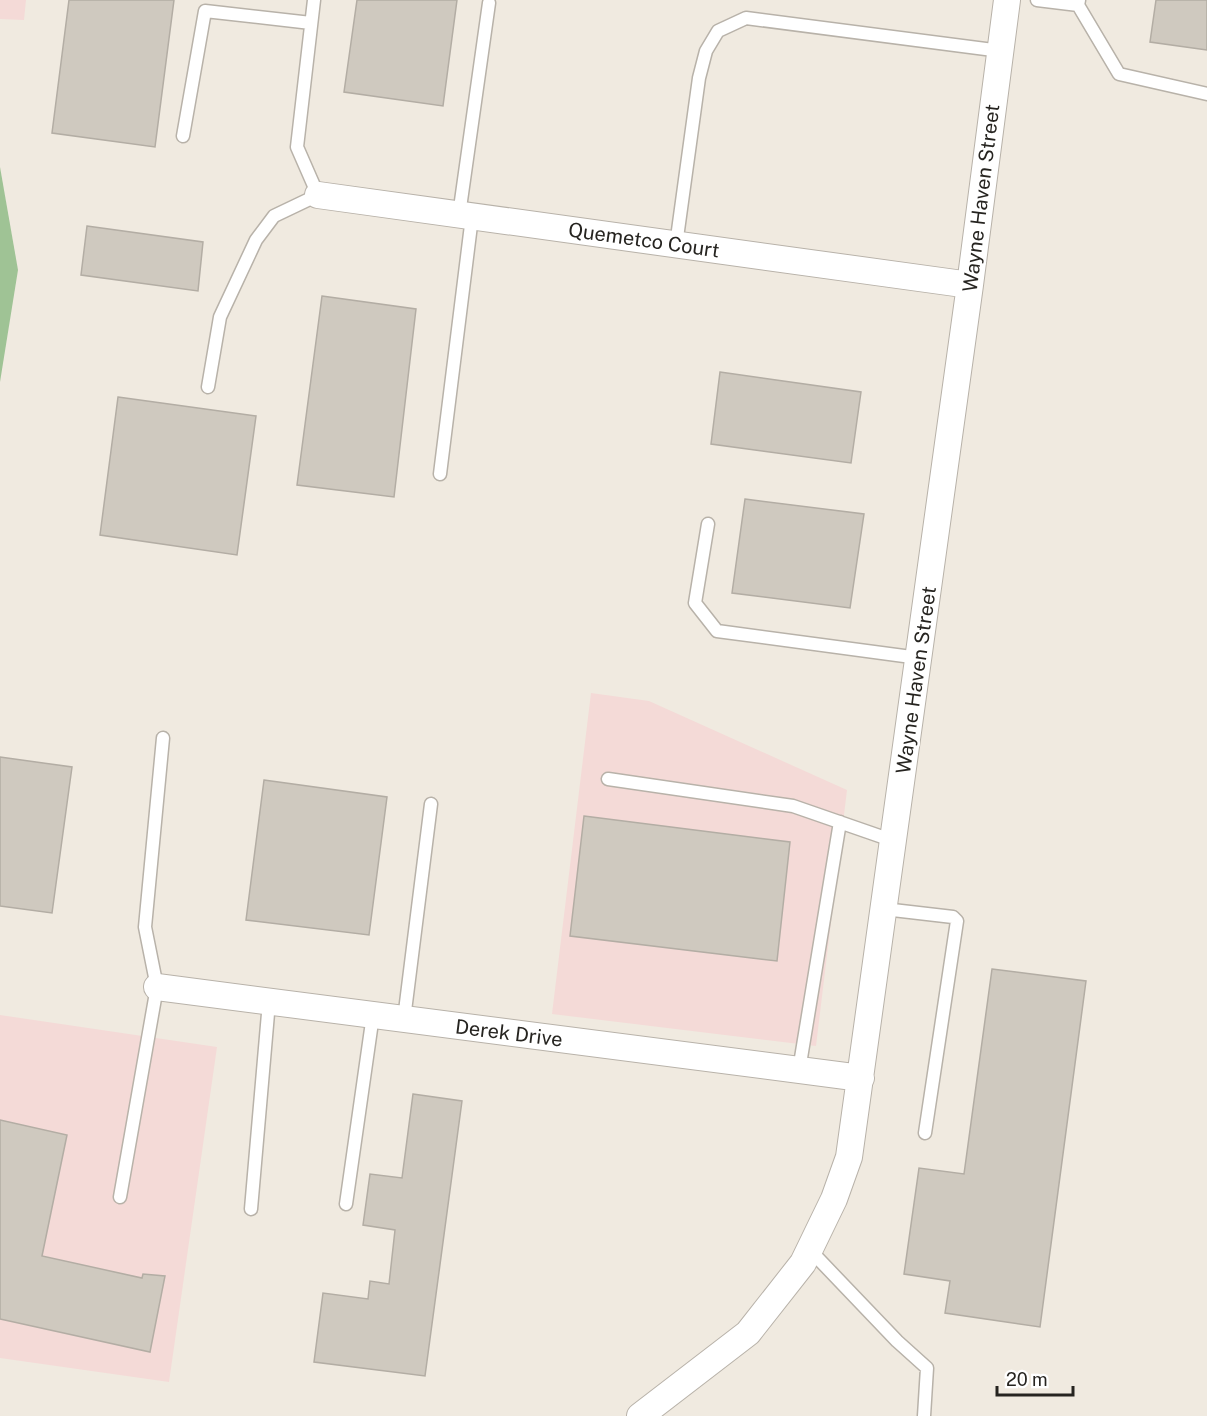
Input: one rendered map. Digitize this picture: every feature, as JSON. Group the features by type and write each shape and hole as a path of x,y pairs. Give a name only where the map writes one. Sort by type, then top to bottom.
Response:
{"street":[{"name":"Wayne Haven Street","path":"640,1416 748,1333 802,1263 834,1199 849,1157 970,285 1007,0"},
{"name":"Quemetco Court","path":"318,195 970,285"},
{"name":"Derek Drive","path":"157,987 861,1078"}],"lane":[{"path":"208,387 220,317 256,240 274,216 318,195 297,147 314,0"},
{"path":"1037,0 1079,3 1119,74 1207,94"},
{"path":"440,474 489,3"},
{"path":"183,136 205,11 312,23"},
{"path":"676,244 699,78 706,51 718,31 746,18 1001,51"},
{"path":"708,524 695,603 717,631 919,658"},
{"path":"120,1197 157,987 145,927 163,738"},
{"path":"608,779 793,806 894,841"},
{"path":"404,1019 431,804"},
{"path":"799,1070 840,822"},
{"path":"884,909 953,917 957,921 925,1133"},
{"path":"251,1209 269,1002"},
{"path":"346,1204 373,1015"},
{"path":"809,1250 897,1341 927,1368 924,1416"}],"shaded area":[{"path":"0,0 26,0 24,20 0,19"},
{"path":"591,693 649,701 847,790 816,1046 552,1014"},
{"path":"0,1015 217,1047 169,1382 0,1358"}],"green space":[{"path":"0,167 18,270 0,382"}],"building":[{"path":"69,0 174,0 155,147 52,133"},
{"path":"357,0 457,0 443,106 344,92"},
{"path":"1156,0 1207,0 1207,50 1150,42"},
{"path":"87,226 203,242 198,291 81,275"},
{"path":"322,296 416,309 394,497 297,485"},
{"path":"720,372 861,392 851,463 711,444"},
{"path":"118,397 256,416 237,555 100,535"},
{"path":"745,499 864,514 850,608 732,593"},
{"path":"0,757 72,767 52,913 0,906"},
{"path":"264,780 387,797 369,935 246,920"},
{"path":"584,816 790,842 777,961 570,936"},
{"path":"992,969 1086,981 1040,1327 945,1313 950,1281 904,1274 919,1168 964,1174"},
{"path":"413,1094 462,1101 425,1376 314,1362 323,1293 368,1299 370,1281 389,1284 395,1230 363,1225 370,1174 402,1178"},
{"path":"0,1120 67,1135 42,1256 142,1278 143,1274 165,1276 150,1352 0,1319"}]}
